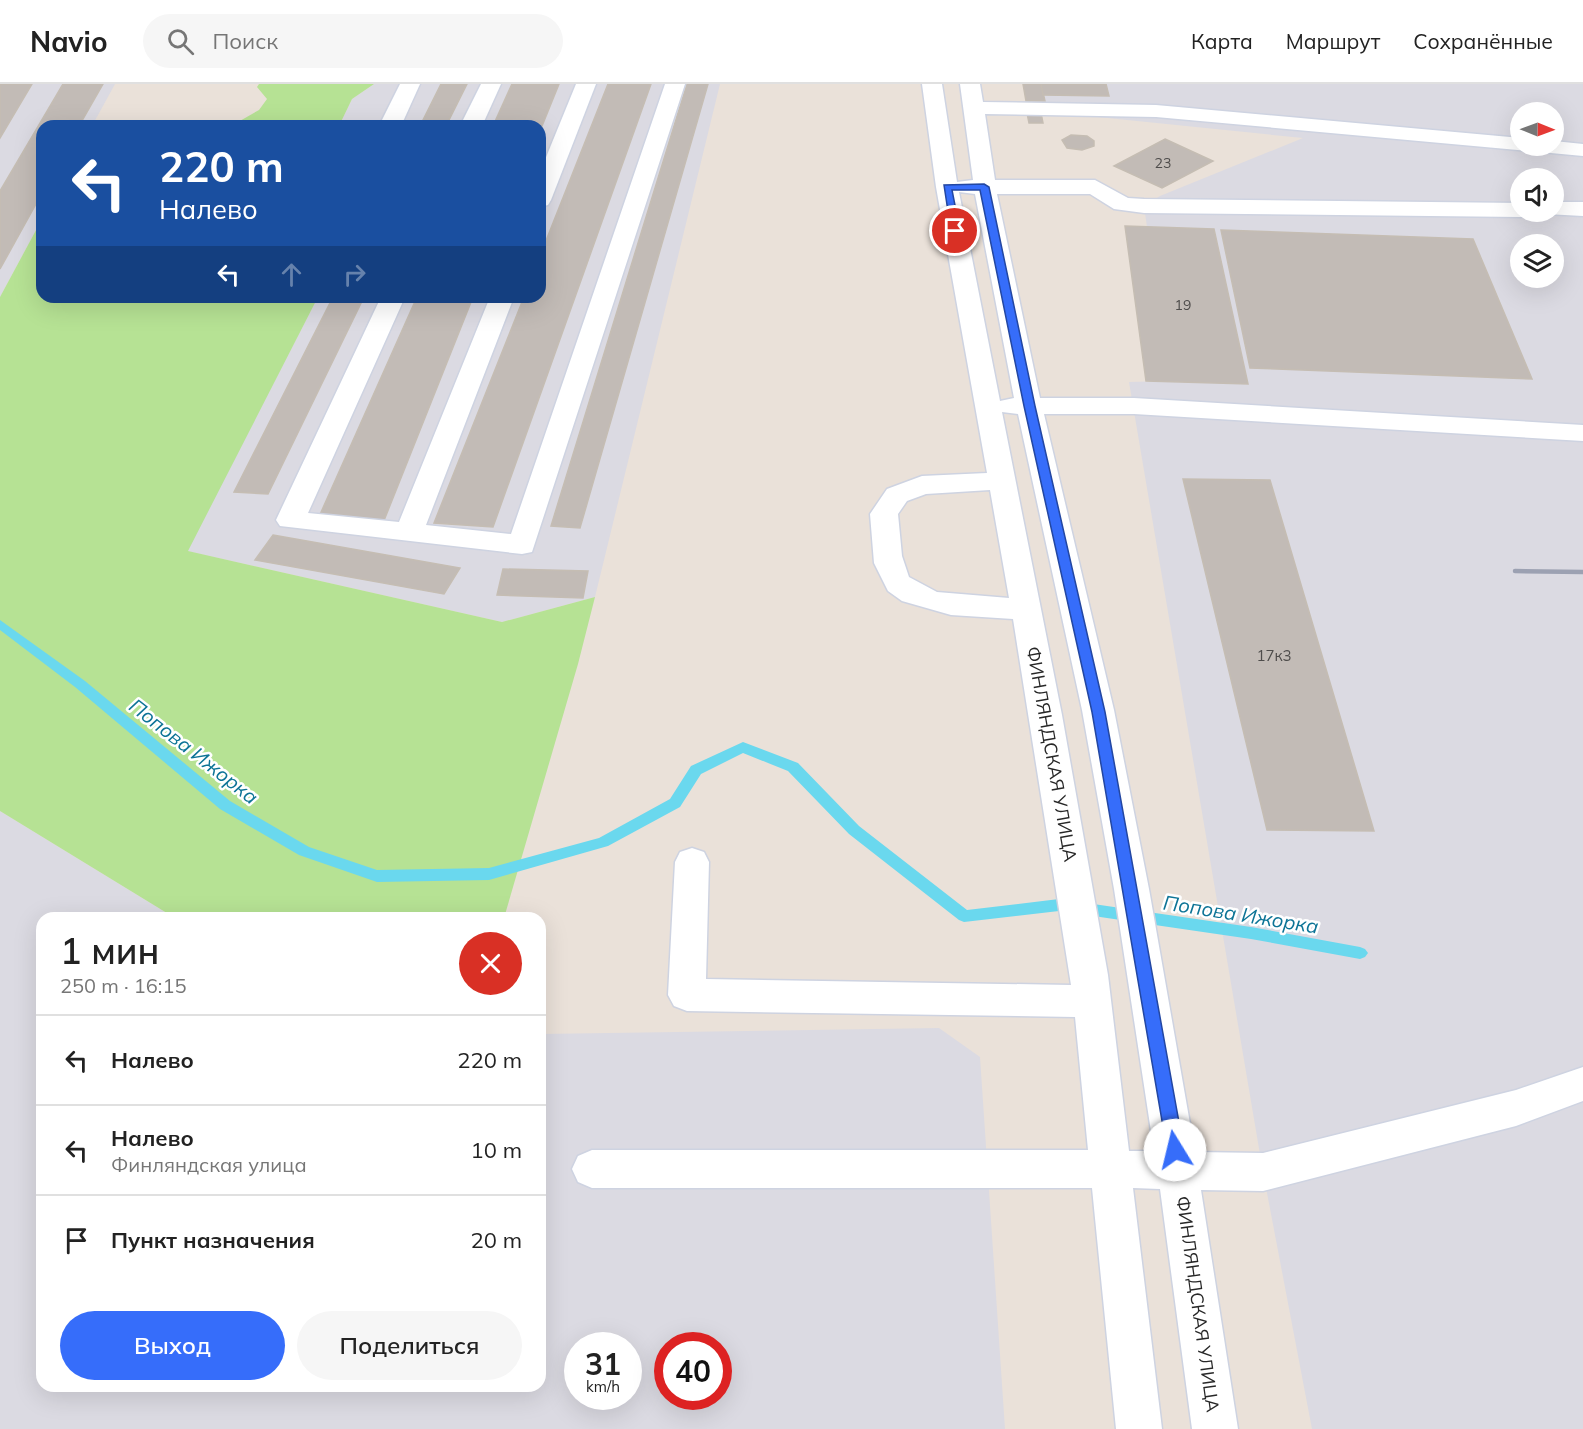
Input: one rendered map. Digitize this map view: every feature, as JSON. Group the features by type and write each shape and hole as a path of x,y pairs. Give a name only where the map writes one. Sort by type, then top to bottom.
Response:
{"street":[{"path":"393,120 410,84"},
{"path":"474,120 491,84"},
{"path":"546,185 586,84"},
{"path":"390,303 290,520 522,545 675,84"},
{"name":"ФИНЛЯНДСКАЯ УЛИЦА","path":"932,84 947,187 1027,609 1090,988 1139,1429"},
{"path":"972,96 1154,102 1510,143"},
{"name":"ФИНЛЯНДСКАЯ УЛИЦА","path":"972,96 984,187 1030,406 1071,580 1123,843 1179,1171 1215,1429"},
{"path":"1564,148 1583,150"},
{"path":"947,187 1095,187 1122,204 1144,206 1510,210"},
{"path":"1564,209 1583,209"},
{"path":"409,533 500,303"},
{"path":"988,406 1134,406 1583,433"},
{"path":"1002,481 922,485 897,495 884,514 890,571 907,590 937,604 968,608 1027,609"},
{"path":"692,862 687,995 1090,988"},
{"path":"592,1169 988,1167 1263,1172 1516,1108 1583,1084"}],"shaded area":[{"path":"0,84 115,84 95,120 36,120 36,230 0,297"},
{"path":"374,84 720,84 595,597 502,622 187,551 315,303 546,303 546,120 342,120 352,99"},
{"path":"1023,84 1583,84 1583,1429 1312,1429 1263,1172 1129,382 1169,381 1144,206 1160,196 1303,138 1029,110"},
{"path":"0,811 165,912 36,912 36,1392 546,1392 546,1034 939,1028 980,1057 1005,1429 0,1429"}],"green space":[{"path":"259,84 374,84 352,99 342,120 242,120 259,110 267,99 257,87"},
{"path":"36,230 36,303 315,303 188,551 502,622 595,597 578,664 506,912 165,912 0,811 0,297"}],"building":[{"path":"0,84 32,84 0,138"},
{"path":"63,84 103,84 82,120 42,120"},
{"path":"441,84 467,84 449,120 423,120"},
{"path":"512,84 559,84 544,120 496,120"},
{"path":"608,84 651,84 493,527 434,523 522,303 546,303 546,241"},
{"path":"687,84 708,84 580,528 551,526"},
{"path":"1023,84 1041,84 1045,101 1026,101"},
{"path":"1041,84 1106,84 1109,96 1043,95"},
{"path":"1027,113 1041,113 1043,123 1029,123"},
{"path":"36,130 36,204 0,269 0,191"},
{"path":"1071,135 1087,136 1094,141 1094,146 1082,150 1067,148 1062,140"},
{"path":"1165,139 1213,161 1162,188 1114,166"},
{"path":"1125,226 1214,229 1248,384 1146,381"},
{"path":"1221,230 1473,239 1532,379 1250,368"},
{"path":"330,303 361,303 268,494 234,492"},
{"path":"414,303 471,303 383,523 318,519"},
{"path":"1183,479 1270,480 1374,831 1267,830"},
{"path":"273,535 460,568 444,594 255,560"},
{"path":"503,569 588,571 583,598 497,595"}],"waterway":[{"name":"Попова Ижорка","path":"0,624 80,684 225,805 304,851 377,876 489,874 603,842 675,803 696,770 743,747 793,767 854,830 964,916 1059,905 1251,933 1360,953"}],"railway":[{"path":"1515,571 1583,572"}],"route":[{"path":"955,231 947,187 984,187 1030,406 1099,712 1147,976 1175,1150"}]}
